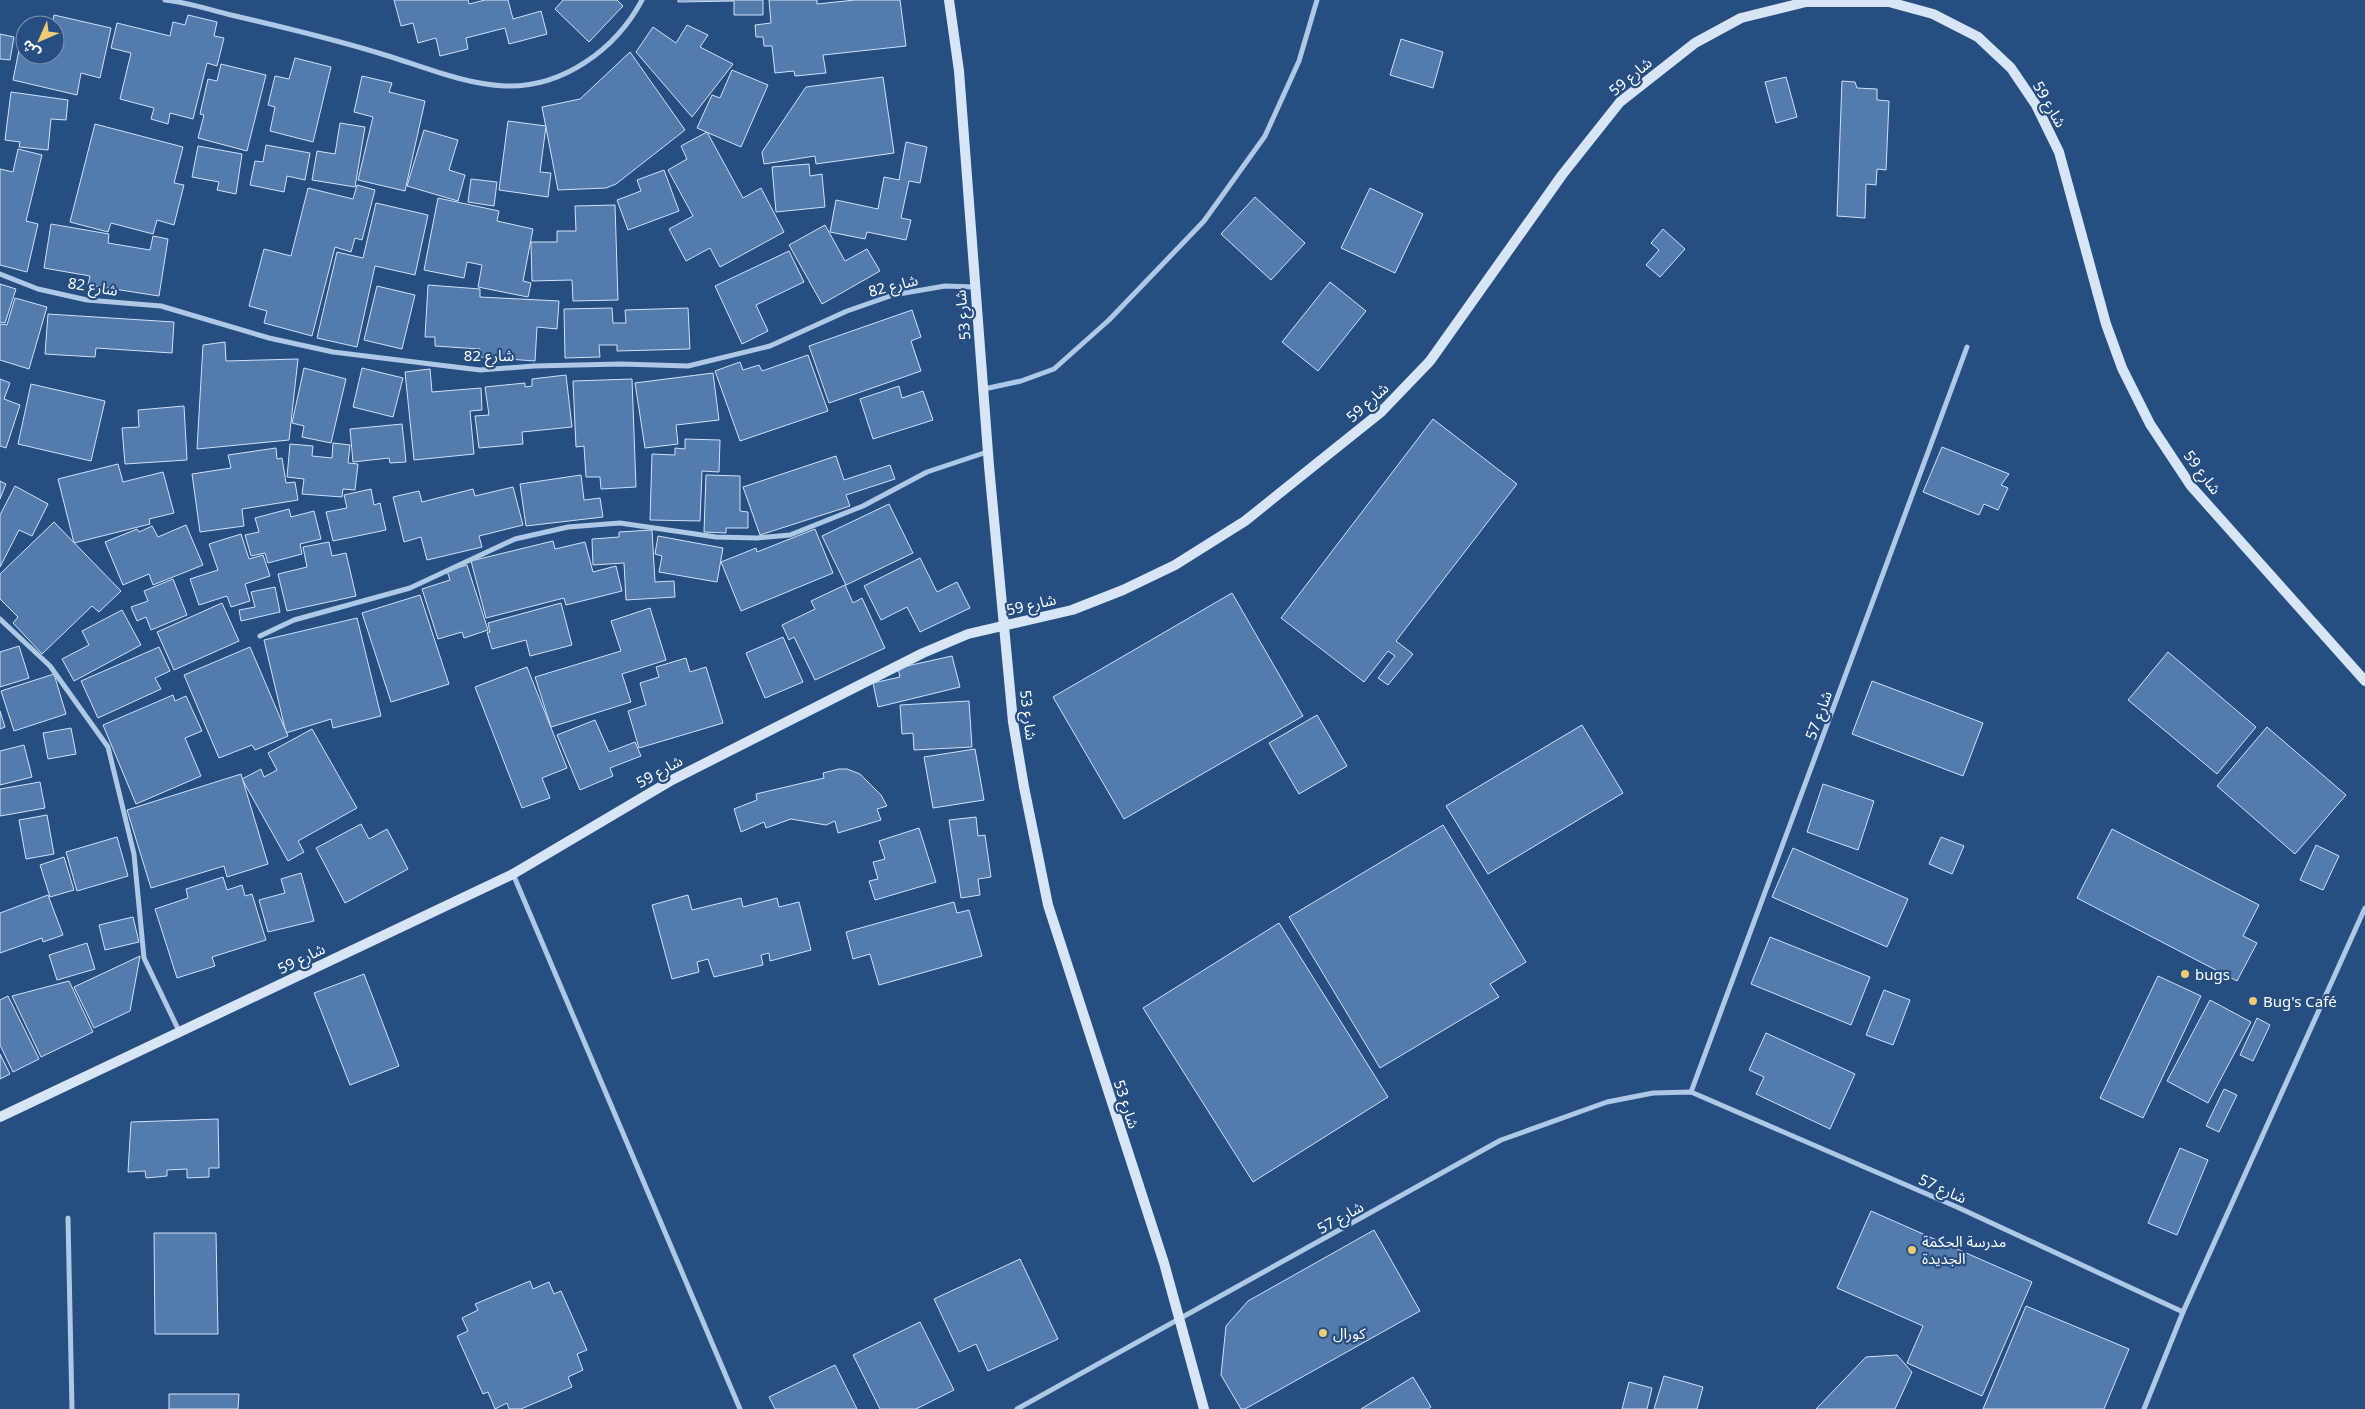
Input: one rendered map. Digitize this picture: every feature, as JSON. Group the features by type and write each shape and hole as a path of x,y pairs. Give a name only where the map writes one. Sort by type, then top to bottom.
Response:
{"street":[{"path":"165,0 290,28 384,54 453,77 505,86 538,83 572,70 590,59 609,46 628,24 642,0"},
{"name":"شارع 53","path":"949,0 959,71 988,452 1013,722 1048,905 1164,1263 1204,1409"},
{"path":"984,389 1021,381 1054,369 1108,320 1204,221 1265,136 1299,61 1317,0"},
{"name":"شارع 59","path":"0,1117 513,874 672,780 923,654 968,634 1072,610 1175,565 1245,521 1381,412 1430,361 1562,175 1620,102 1695,43 1741,18 1806,2 1889,2 1933,14 1978,37 2011,68 2036,105 2059,152 2106,324 2122,368 2150,424 2192,486 2365,681"},
{"name":"شارع 82","path":"0,274 38,289 87,300 161,306 269,338 333,352 480,370 582,365 688,366 770,346 847,311 893,295 945,286 975,287"},
{"name":"شارع 57","path":"1691,1092 1968,347"},
{"path":"260,636 294,620 410,588 515,539 568,526 620,523 716,537 757,538 790,535 863,506 927,472 988,452"},
{"path":"0,619 50,666 108,747 134,854 144,958 180,1033"},
{"path":"513,874 740,1409"},
{"path":"2144,1409 2183,1312 2365,908"},
{"name":"شارع 57","path":"1017,1409 1179,1321 1501,1140 1607,1102 1653,1093 1691,1092 1957,1207 2183,1312"},
{"path":"68,1218 72,1409"}],"building":[{"path":"394,0 468,0 469,4 485,0 508,0 513,19 541,11 547,34 509,44 505,28 466,38 468,49 440,56 436,38 418,43 413,23 401,26"},
{"path":"563,0 617,0 623,6 589,42 555,9"},
{"path":"678,0 763,0 763,15 734,15 734,1 678,2"},
{"path":"769,0 817,0 817,4 855,0 900,0 906,46 823,55 826,73 795,76 794,71 775,73 772,46 764,46 763,37 756,37 755,25 771,23"},
{"path":"188,15 217,22 214,36 224,38 217,66 207,63 193,119 170,113 168,124 151,119 154,108 120,99 131,53 111,48 117,23 170,36 173,22 185,25"},
{"path":"65,18 111,28 100,78 81,73 77,95 13,80 16,65 65,65"},
{"path":"687,25 708,35 700,47 733,64 692,117 636,52 653,27 676,43"},
{"path":"0,34 14,37 10,60 0,59"},
{"path":"1401,39 1443,52 1433,88 1390,75"},
{"path":"630,52 685,130 616,184 606,188 558,190 542,107 580,99"},
{"path":"295,58 331,67 313,142 270,131 275,107 268,105 275,76 289,79"},
{"path":"221,64 266,75 247,151 198,138 204,115 200,114 208,79 217,81"},
{"path":"732,70 768,85 741,147 697,128 712,95 720,98"},
{"path":"362,76 392,83 389,92 425,101 405,191 358,180 373,117 354,112"},
{"path":"883,77 894,153 816,164 815,156 764,164 762,152 806,87"},
{"path":"1786,77 1797,117 1776,123 1765,82"},
{"path":"1842,81 1855,82 1857,88 1877,89 1877,100 1889,101 1886,170 1877,169 1876,185 1866,184 1865,218 1837,216"},
{"path":"11,92 68,100 66,120 51,119 48,150 19,147 20,142 5,140"},
{"path":"508,121 546,126 540,172 551,173 548,197 499,190"},
{"path":"340,123 365,127 355,187 312,180 317,151 335,154"},
{"path":"95,124 183,147 174,183 184,185 174,225 157,220 153,234 111,223 108,232 70,222"},
{"path":"424,130 458,140 449,170 465,175 458,201 407,186"},
{"path":"707,132 743,198 761,188 784,232 720,267 710,248 686,261 669,229 693,216 668,170 687,159 681,146"},
{"path":"906,142 927,147 920,183 909,181 901,218 911,220 906,240 867,232 865,239 830,232 836,200 878,209 884,177 899,180"},
{"path":"266,145 310,153 305,180 287,176 284,192 250,185 255,161 263,162"},
{"path":"198,146 242,154 236,194 217,190 219,182 192,177"},
{"path":"18,149 42,155 26,221 38,224 27,272 0,265 0,169 13,172"},
{"path":"809,164 810,176 822,174 825,207 776,212 772,167"},
{"path":"664,170 679,211 628,230 617,200 641,191 637,180"},
{"path":"471,179 497,182 494,206 468,202"},
{"path":"357,185 375,190 362,240 355,238 351,252 335,247 312,336 264,323 267,311 249,306 264,249 291,256 308,188 353,199"},
{"path":"1370,188 1423,214 1395,273 1341,248"},
{"path":"1255,197 1305,243 1271,280 1221,234"},
{"path":"438,198 499,211 497,221 533,229 523,281 531,283 528,297 478,287 482,265 467,262 464,278 424,270"},
{"path":"376,203 428,215 415,275 375,266 357,347 317,338 337,252 363,258"},
{"path":"615,205 618,300 573,301 572,280 532,281 531,242 557,242 557,231 576,231 575,206"},
{"path":"51,224 109,234 108,243 150,250 153,236 168,239 159,296 88,285 90,276 44,268"},
{"path":"825,225 845,261 867,249 880,271 822,304 789,245"},
{"path":"1663,229 1685,249 1660,277 1646,265 1659,250 1651,243"},
{"path":"789,251 804,282 756,305 768,331 742,344 715,286"},
{"path":"1330,282 1366,311 1318,371 1282,342"},
{"path":"0,284 16,289 5,323 0,322"},
{"path":"428,285 480,289 480,297 559,301 557,329 537,327 535,361 480,357 480,349 435,346 435,337 425,337"},
{"path":"377,286 415,295 402,349 364,340"},
{"path":"15,298 47,307 29,369 0,360 0,324 7,325"},
{"path":"612,308 613,323 626,323 625,310 688,308 690,349 617,351 617,345 599,345 600,357 565,358 564,309"},
{"path":"912,310 921,337 911,341 921,371 829,403 809,346"},
{"path":"48,314 174,322 172,353 96,348 95,357 45,354"},
{"path":"225,342 226,361 298,359 289,440 197,449 203,345"},
{"path":"808,355 828,411 740,441 715,371 740,362 743,370 759,365 762,371"},
{"path":"304,368 346,379 331,443 302,437 304,426 292,423"},
{"path":"362,368 403,378 393,417 353,407"},
{"path":"430,369 432,392 481,388 482,410 470,411 474,454 414,460 405,372"},
{"path":"713,373 719,420 676,425 678,444 645,448 635,383"},
{"path":"566,375 572,427 522,432 523,444 479,448 475,416 489,415 485,387 525,383 525,387 532,386 532,379"},
{"path":"0,379 10,383 4,399 20,405 6,448 0,446"},
{"path":"632,379 636,487 601,489 600,477 586,477 584,446 576,447 573,381"},
{"path":"31,384 105,401 91,461 18,444"},
{"path":"899,386 902,398 923,391 933,420 873,439 860,399"},
{"path":"184,406 187,460 125,464 122,428 139,427 138,410"},
{"path":"1433,419 1517,484 1396,641 1413,654 1388,685 1378,678 1395,656 1388,651 1364,682 1281,618"},
{"path":"402,424 406,462 390,463 389,458 353,462 350,429"},
{"path":"685,439 720,440 719,472 702,471 700,521 650,520 652,454 675,455 675,448 685,449"},
{"path":"333,443 350,445 348,463 358,464 355,490 343,489 342,497 302,494 304,479 287,477 290,444 313,446 312,456 332,458"},
{"path":"1942,447 2009,474 2001,485 2008,488 1998,510 1984,504 1979,515 1923,492"},
{"path":"276,448 277,459 282,458 286,483 295,482 298,500 242,509 244,526 200,532 192,474 231,468 228,455"},
{"path":"836,456 844,480 890,465 895,479 846,495 850,506 760,535 743,487"},
{"path":"118,464 123,482 163,472 174,513 149,519 150,524 74,543 58,479"},
{"path":"581,475 584,500 600,498 603,517 526,526 520,484"},
{"path":"706,475 740,476 740,511 748,512 748,528 726,528 726,533 704,532"},
{"path":"0,481 6,484 0,499"},
{"path":"15,486 48,504 32,536 19,530 0,567 0,515"},
{"path":"513,487 523,525 479,536 482,547 427,560 421,537 404,542 393,497 419,491 422,502 473,489 475,496"},
{"path":"371,489 374,505 380,503 386,530 333,541 326,512 347,508 344,495"},
{"path":"889,504 913,553 846,585 822,536"},
{"path":"289,509 291,517 314,511 321,539 300,544 302,554 268,563 265,553 251,556 245,535 259,532 255,518"},
{"path":"54,522 121,591 99,612 92,606 42,654 13,623 18,617 0,599 0,574"},
{"path":"186,525 203,565 153,585 149,574 123,585 105,542 137,529 139,532 152,526 158,537"},
{"path":"815,529 833,573 741,611 721,562 756,548 757,552"},
{"path":"652,530 655,582 674,581 675,597 626,600 624,563 593,565 592,539 619,537 619,532"},
{"path":"241,534 249,559 263,555 270,576 245,584 250,601 231,607 227,596 199,605 190,579 218,570 209,544"},
{"path":"658,536 723,548 717,582 659,572 662,556 655,554"},
{"path":"553,541 555,549 585,542 593,572 616,566 622,591 566,605 564,598 486,618 471,561"},
{"path":"329,542 332,556 346,553 356,596 287,611 278,574 307,567 303,547"},
{"path":"920,558 937,592 957,582 970,608 920,632 907,607 881,620 864,586"},
{"path":"467,565 488,630 464,638 462,632 438,639 422,589 450,580 447,571"},
{"path":"173,579 187,615 151,630 146,617 137,621 131,607 148,601 144,591"},
{"path":"845,585 853,603 862,598 885,648 815,680 794,637 789,640 782,625 815,609 811,601"},
{"path":"275,587 280,612 241,621 239,610 255,607 251,592"},
{"path":"1232,593 1303,716 1124,819 1053,697"},
{"path":"420,595 449,684 391,702 362,613"},
{"path":"222,603 239,641 174,670 157,632"},
{"path":"561,603 572,645 530,656 526,640 492,649 487,632 490,632 488,623"},
{"path":"650,608 666,660 622,674 631,702 551,727 535,677 621,651 611,621"},
{"path":"122,610 141,645 74,681 62,659 89,645 82,631"},
{"path":"357,618 381,716 333,728 331,719 286,733 264,640"},
{"path":"783,637 803,682 765,698 746,653"},
{"path":"19,646 29,678 0,687 0,652"},
{"path":"159,647 170,671 155,678 161,689 98,718 81,681"},
{"path":"250,647 288,736 255,750 252,745 219,758 184,675"},
{"path":"2168,652 2256,727 2217,774 2128,700"},
{"path":"952,656 960,687 878,707 873,683 900,677 898,668"},
{"path":"686,658 690,672 706,667 723,723 639,748 628,711 646,705 640,683 659,677 656,667"},
{"path":"527,667 567,768 542,778 550,798 522,808 475,687"},
{"path":"54,674 66,714 14,731 1,691"},
{"path":"1872,681 1983,723 1963,776 1852,734"},
{"path":"173,695 175,701 186,696 202,731 185,738 201,776 136,804 103,725"},
{"path":"969,701 972,747 914,750 913,733 902,734 900,705"},
{"path":"0,711 5,727 0,729"},
{"path":"1317,715 1347,766 1299,794 1269,743"},
{"path":"595,720 609,752 635,742 641,756 610,768 613,776 580,790 557,735"},
{"path":"1582,725 1623,793 1488,874 1446,806"},
{"path":"2267,727 2346,795 2295,854 2217,786"},
{"path":"71,728 76,754 48,759 43,733"},
{"path":"312,729 357,808 298,841 304,852 288,861 242,779 261,769 264,777 277,770 268,753"},
{"path":"24,745 32,777 0,785 0,751"},
{"path":"975,749 984,800 933,808 924,757"},
{"path":"847,769 860,774 881,795 887,806 877,809 881,820 838,833 835,821 826,825 791,819 766,828 764,822 741,832 734,809 757,800 756,794 824,778 823,773"},
{"path":"241,774 268,864 227,877 224,866 151,888 127,810"},
{"path":"40,782 45,808 0,816 0,789"},
{"path":"1823,784 1874,801 1858,850 1807,832"},
{"path":"47,815 54,854 26,859 19,820"},
{"path":"976,817 978,836 985,835 991,877 978,879 980,895 961,898 949,820"},
{"path":"361,824 369,839 387,829 408,869 345,903 316,848"},
{"path":"1443,825 1526,962 1490,984 1499,997 1380,1068 1289,917"},
{"path":"919,828 936,882 875,900 869,881 878,879 873,862 885,859 879,841"},
{"path":"2112,829 2259,905 2243,936 2257,943 2237,981 2077,898"},
{"path":"117,837 128,876 77,891 66,852"},
{"path":"1941,837 1964,846 1952,874 1929,864"},
{"path":"2316,845 2339,856 2323,890 2300,880"},
{"path":"1793,848 1908,899 1887,947 1772,897"},
{"path":"64,857 74,890 50,897 40,865"},
{"path":"301,873 314,921 268,932 259,900 285,893 281,879"},
{"path":"223,877 227,890 242,885 245,896 252,894 266,940 212,957 215,966 177,978 155,909 188,898 186,889"},
{"path":"48,895 63,935 43,942 42,938 0,953 0,913"},
{"path":"688,895 692,910 741,898 743,907 777,898 779,907 799,902 811,950 770,961 769,953 761,955 763,965 714,977 708,959 697,962 699,972 672,979 652,905"},
{"path":"954,902 957,913 969,910 982,956 879,985 870,954 853,959 846,932"},
{"path":"133,917 139,942 105,950 99,925"},
{"path":"1279,923 1388,1097 1253,1182 1143,1008"},
{"path":"1770,937 1870,977 1851,1025 1751,984"},
{"path":"87,943 95,969 57,980 49,955"},
{"path":"140,956 130,1011 94,1028 74,987"},
{"path":"364,974 399,1066 350,1085 314,993"},
{"path":"2158,976 2201,996 2143,1118 2100,1098"},
{"path":"69,981 93,1032 41,1057 12,996"},
{"path":"1884,990 1910,1000 1893,1045 1866,1035"},
{"path":"8,996 39,1059 13,1072 0,1045 0,1000"},
{"path":"2210,1000 2251,1022 2208,1103 2167,1081"},
{"path":"2257,1018 2270,1025 2253,1061 2240,1055"},
{"path":"1766,1033 1855,1074 1830,1129 1756,1094 1764,1077 1749,1070"},
{"path":"0,1054 10,1074 0,1079"},
{"path":"2224,1089 2237,1095 2219,1132 2206,1126"},
{"path":"218,1119 219,1168 209,1168 209,1177 187,1178 187,1169 167,1170 167,1176 146,1178 145,1171 128,1172 131,1122"},
{"path":"2180,1148 2208,1160 2177,1235 2148,1223"},
{"path":"1871,1211 2032,1282 1982,1396 1907,1363 1923,1326 1837,1288"},
{"path":"1374,1230 1420,1311 1245,1409 1241,1409 1221,1375 1226,1326 1248,1301"},
{"path":"154,1233 216,1233 218,1334 155,1334"},
{"path":"1020,1259 1058,1339 988,1371 976,1344 959,1352 934,1299"},
{"path":"530,1281 533,1289 549,1282 554,1294 561,1291 587,1350 577,1354 583,1370 568,1377 572,1387 521,1409 509,1409 507,1403 495,1409 488,1392 483,1394 457,1336 468,1331 462,1318 478,1310 475,1304"},
{"path":"2026,1306 2129,1349 2104,1409 1983,1409"},
{"path":"920,1322 954,1390 916,1409 880,1409 853,1355"},
{"path":"1897,1355 1912,1372 1895,1409 1816,1409 1866,1357"},
{"path":"835,1365 857,1409 775,1409 769,1397"},
{"path":"1664,1376 1703,1387 1697,1409 1654,1409"},
{"path":"1413,1377 1431,1407 1428,1409 1361,1409"},
{"path":"1629,1382 1652,1388 1647,1409 1622,1409"},
{"path":"169,1394 239,1394 238,1409 169,1409"}],"place":[{"name":"bugs","path":"2185,974"},
{"name":"Bug's Café","path":"2253,1001"},
{"name":"مدرسة الحكمة الجديدة","path":"1912,1250"},
{"name":"كورال","path":"1323,1333"}]}
